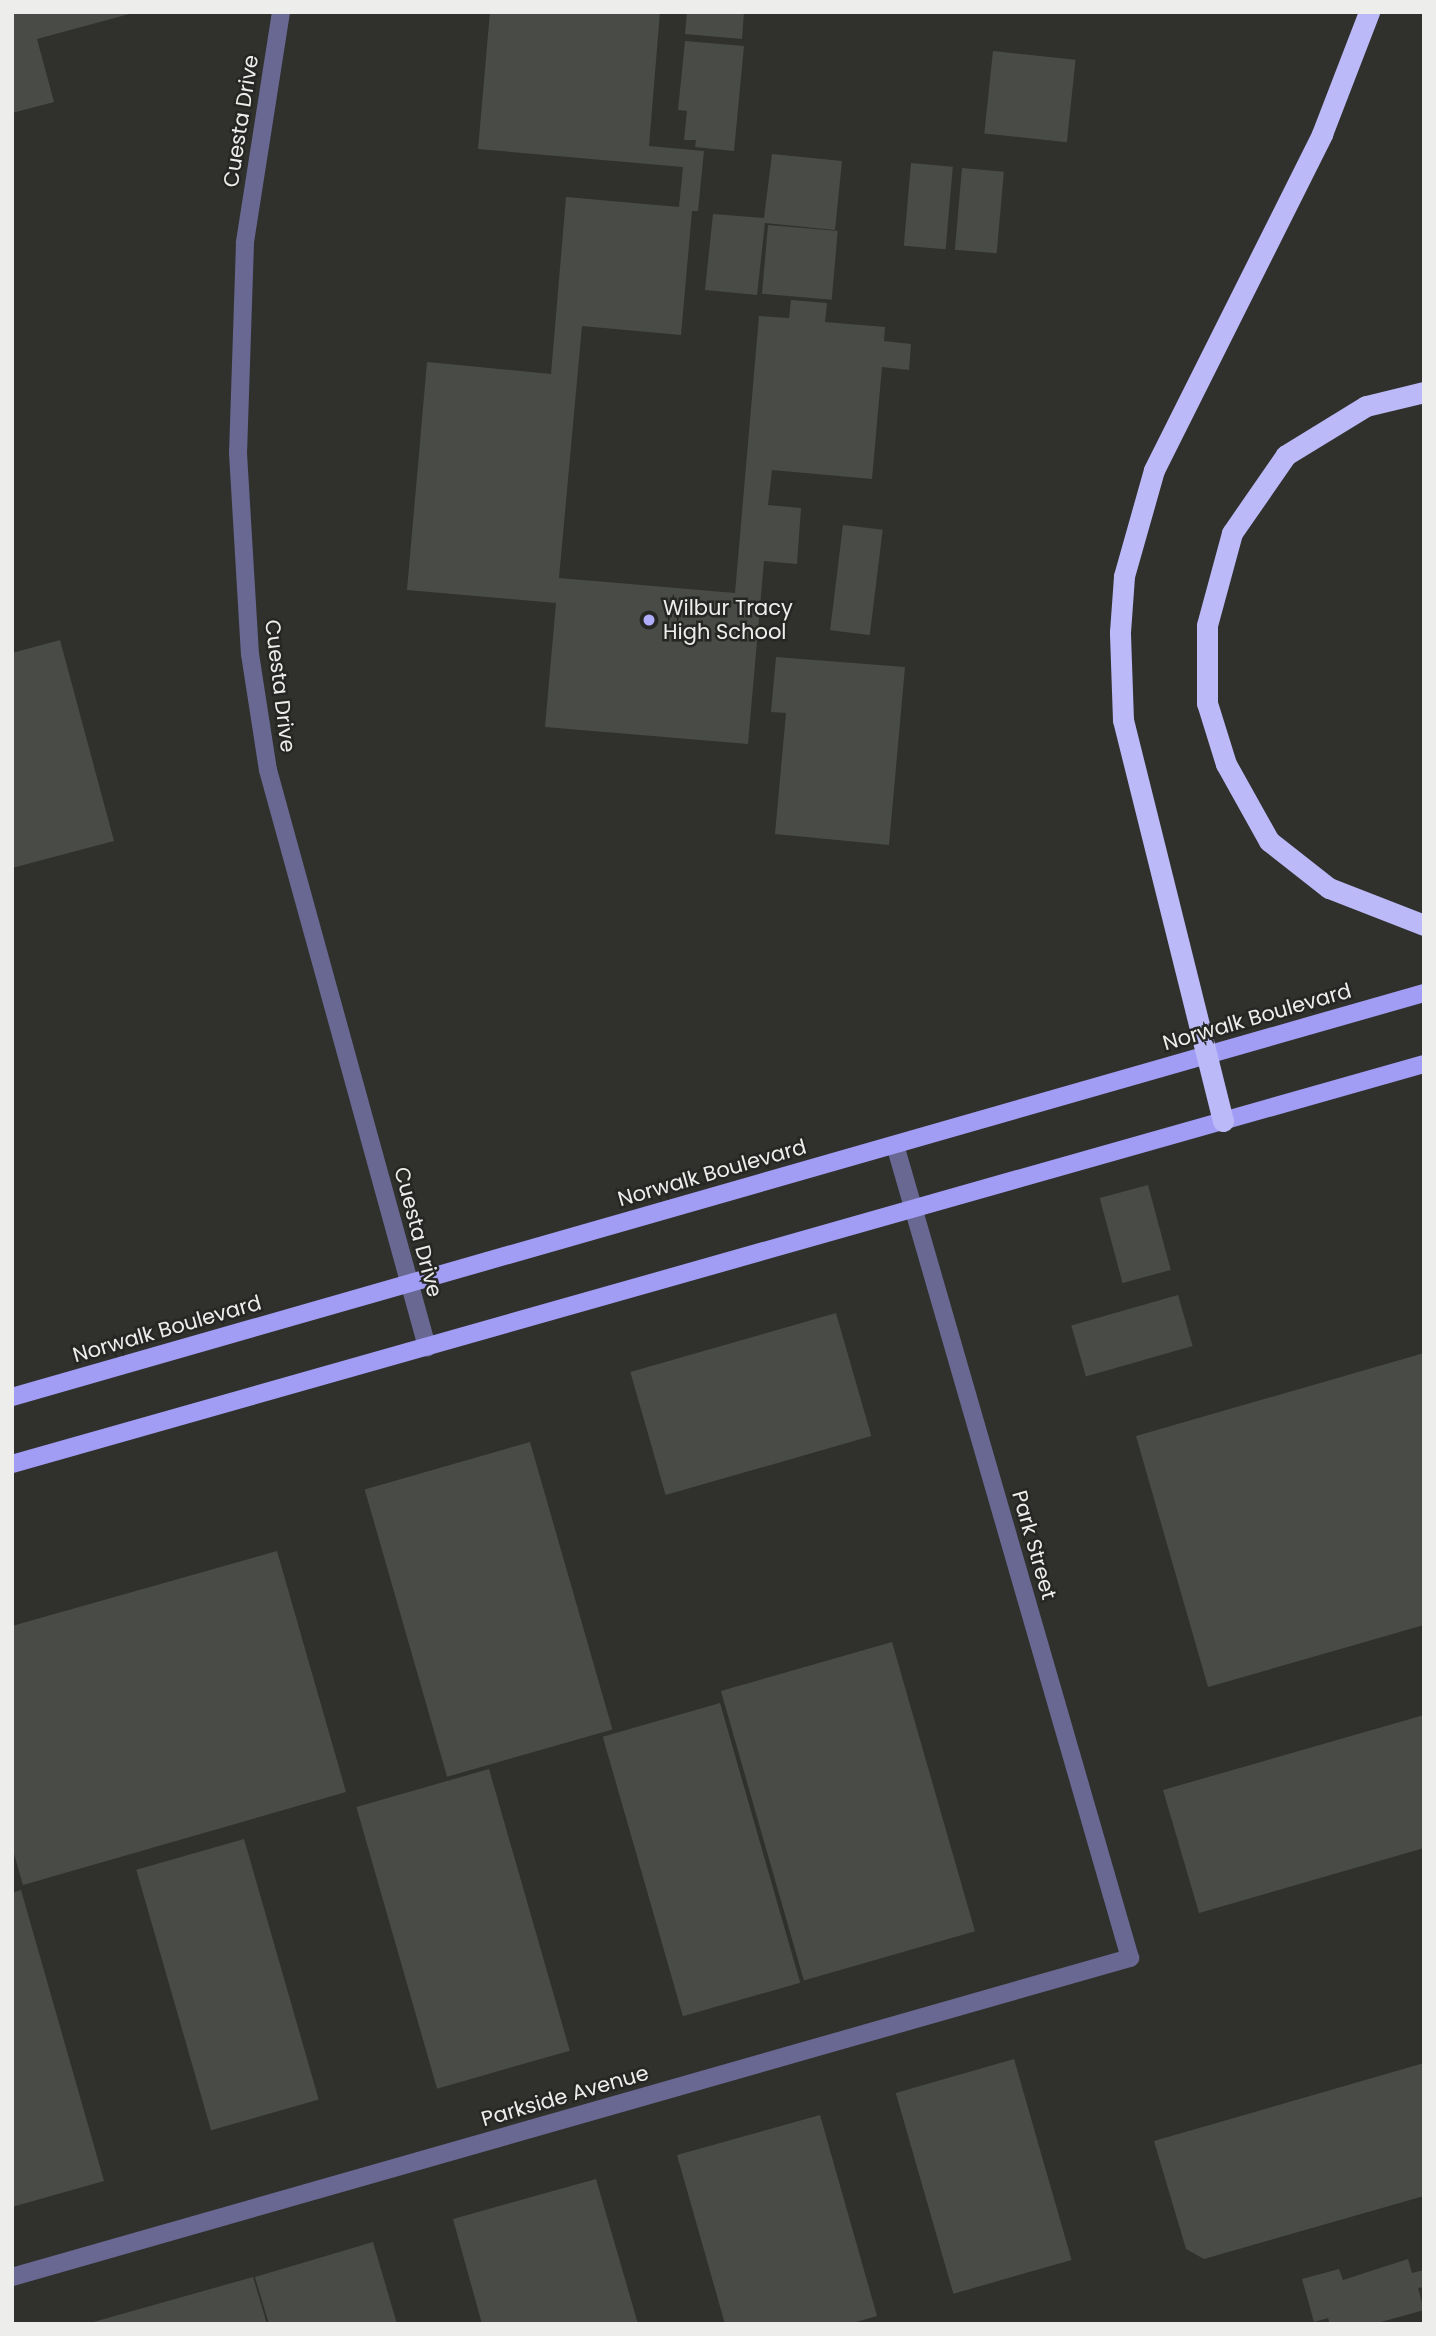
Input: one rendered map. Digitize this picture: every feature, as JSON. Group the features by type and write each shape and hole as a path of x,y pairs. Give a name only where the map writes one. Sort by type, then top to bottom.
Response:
{"highway":[{"path":"1223,1121 1123,720 1120,632 1124,576 1154,470 1322,134 1369,12"},
{"path":"1424,392 1366,406 1286,455 1232,533 1207,625 1208,703 1226,764 1269,841 1329,888 1424,925"}],"main road":[{"name":"Norwalk Boulevard","path":"12,1397 1424,993"},
{"path":"12,1464 1424,1064"}],"street":[{"name":"Cuesta Drive","path":"281,12 245,243 238,453 250,653 268,770 426,1347"},
{"name":"Park Street","path":"895,1144 1130,1958"},
{"name":"Parkside Avenue","path":"12,2277 1130,1958"}],"building":[{"path":"12,12 133,13 37,39 54,102 12,113"},
{"path":"490,12 660,12 649,146 704,151 698,211 692,211 681,335 582,326 559,578 735,593 759,316 789,318 791,300 827,303 825,322 885,327 884,341 911,344 909,370 882,367 872,479 772,470 768,505 801,508 797,564 764,561 748,744 545,727 556,603 407,590 427,362 551,374 566,197 679,207 683,167 478,149"},
{"path":"687,12 744,12 742,39 685,34"},
{"path":"685,41 744,46 734,151 695,147 696,140 684,140 687,111 678,110"},
{"path":"993,51 1076,60 1067,142 984,134"},
{"path":"772,154 842,161 835,230 765,223 757,295 705,290 713,214 764,218"},
{"path":"911,163 953,167 946,249 904,246"},
{"path":"962,168 1004,172 997,253 955,250"},
{"path":"768,225 838,231 832,300 762,294"},
{"path":"843,525 883,530 870,635 830,630"},
{"path":"60,640 114,841 12,868 12,653"},
{"path":"776,657 905,667 889,845 775,834 786,713 771,712"},
{"path":"1148,1185 1171,1270 1122,1283 1100,1198"},
{"path":"1178,1295 1193,1346 1086,1377 1071,1326"},
{"path":"836,1313 871,1436 666,1495 630,1372"},
{"path":"1424,1353 1424,1625 1208,1687 1136,1436"},
{"path":"530,1442 612,1729 447,1777 365,1489"},
{"path":"277,1551 346,1792 23,1885 12,1847 12,1626"},
{"path":"892,1642 975,1931 804,1980 721,1691"},
{"path":"720,1703 800,1983 683,2016 603,1737"},
{"path":"1424,1715 1424,1848 1199,1913 1163,1790"},
{"path":"489,1769 570,2051 437,2089 356,1807"},
{"path":"244,1839 319,2100 211,2130 136,1870"},
{"path":"21,1890 104,2181 12,2207 12,1893"},
{"path":"1014,2059 1072,2260 953,2294 896,2093"},
{"path":"1424,2063 1424,2196 1204,2259 1186,2249 1154,2141"},
{"path":"820,2115 877,2316 849,2324 725,2324 677,2155"},
{"path":"596,2179 638,2324 482,2324 453,2219"},
{"path":"373,2242 397,2324 269,2324 255,2277"},
{"path":"1408,2259 1412,2273 1424,2270 1424,2287 1418,2288 1424,2310 1374,2324 1330,2324 1328,2318 1314,2322 1302,2279 1339,2269 1343,2280"},
{"path":"253,2277 267,2324 90,2324 90,2323"}],"place":[{"name":"Wilbur Tracy High School","path":"649,620"}]}
